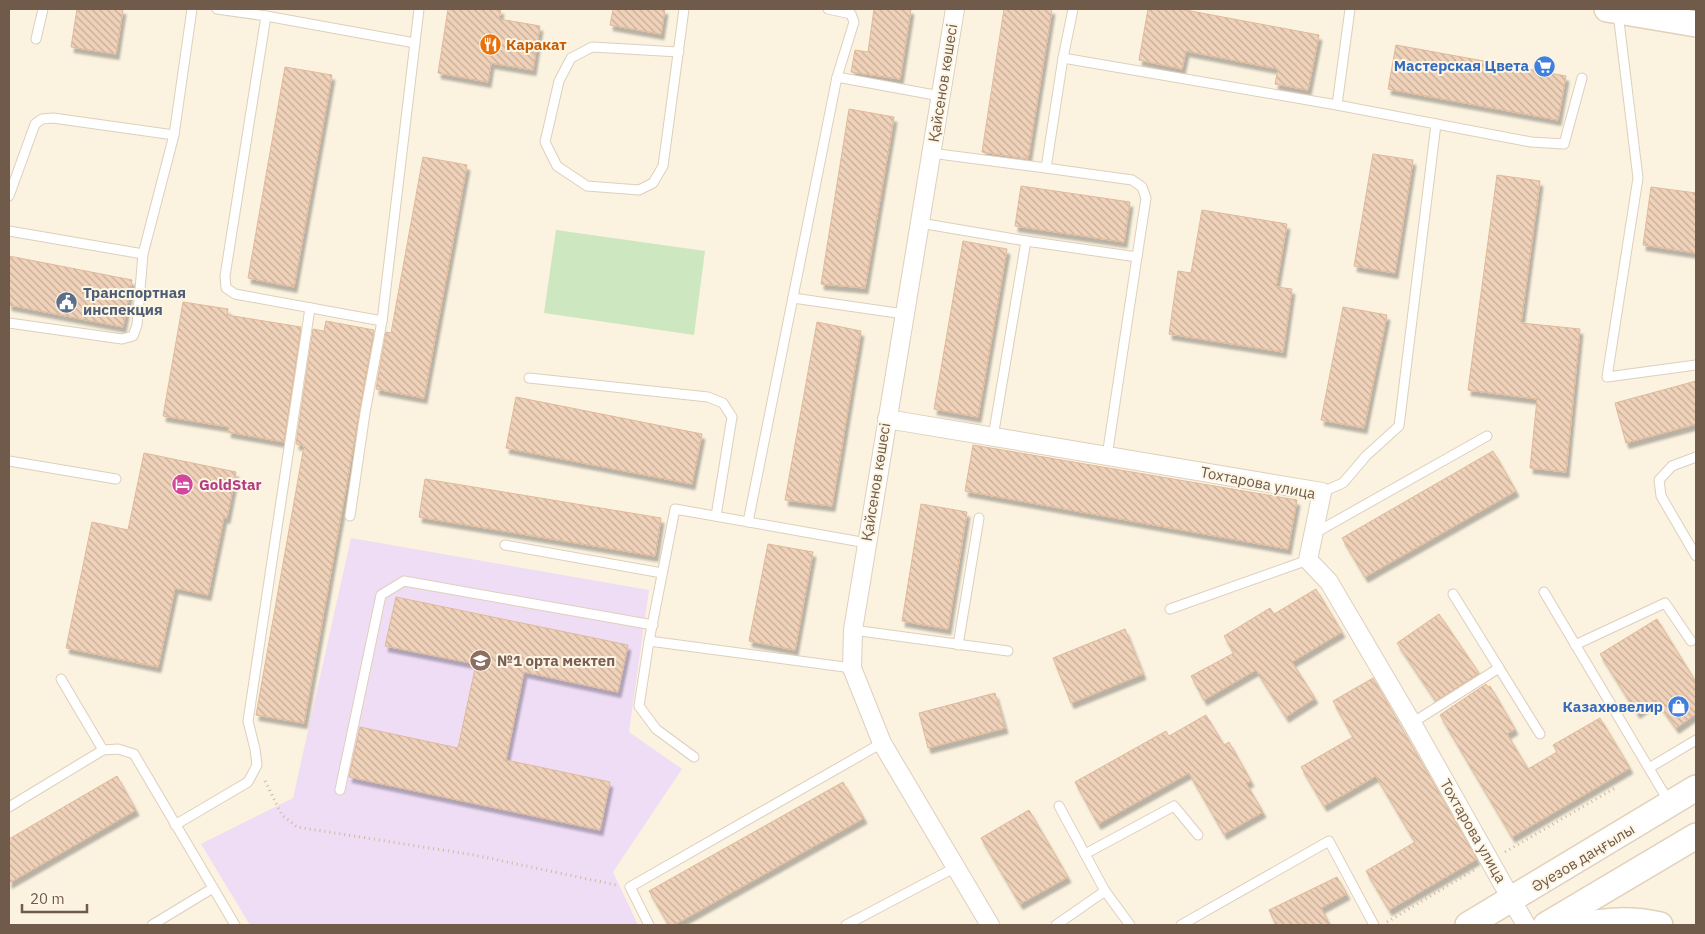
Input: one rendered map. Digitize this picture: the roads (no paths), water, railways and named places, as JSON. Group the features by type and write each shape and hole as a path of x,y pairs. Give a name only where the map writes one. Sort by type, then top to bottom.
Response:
{"main road":[{"path":"1612,10 1696,24"},
{"name":"Әуезов даңғылы","path":"1468,925 1696,788"},
{"path":"1546,925 1696,836"},
{"path":"1581,925 1614,919 1642,921 1660,925"}],"street":[{"name":"Қайсенов көшесі","path":"955,9 853,630 852,668 882,743 990,925"},
{"name":"Тохтарова улица","path":"887,418 1322,492 1308,560 1329,582 1412,723 1526,925"}],"lane":[{"path":"36,39 43,9"},
{"path":"9,324 122,339 133,336 137,325 143,254 174,135 192,9"},
{"path":"217,9 415,43"},
{"path":"350,516 365,413 382,320 419,9"},
{"path":"679,52 592,47 571,58 559,81 545,142 557,166 587,186 639,190 653,183 663,166 679,52 684,9"},
{"path":"748,522 837,77 854,22 851,14 828,9"},
{"path":"1046,168 1063,58 1073,9"},
{"path":"1337,105 1350,9"},
{"path":"1612,10 1638,178 1607,377 1696,365"},
{"path":"266,16 225,276 226,288 236,294 382,320"},
{"path":"1063,58 1337,105 1531,142 1564,144 1582,78"},
{"path":"837,77 940,96"},
{"path":"9,196 35,124 42,119 53,118 174,135"},
{"path":"1322,492 1343,483 1366,456 1399,426 1436,124"},
{"path":"931,153 1132,180 1142,187 1146,198 1107,456"},
{"path":"920,223 1137,257"},
{"path":"9,231 143,254"},
{"path":"993,437 1026,241"},
{"path":"793,298 904,314"},
{"path":"175,825 248,782 257,765 248,722 310,308"},
{"path":"529,378 708,397 723,403 732,417 716,516"},
{"path":"1314,533 1487,436"},
{"path":"1696,457 1672,466 1659,480 1661,496 1696,556"},
{"path":"9,461 116,479"},
{"path":"694,757 656,729 640,706 649,641 675,509 867,543"},
{"path":"958,645 980,518"},
{"path":"505,545 662,573"},
{"path":"1170,609 1276,574 1308,560"},
{"path":"340,790 381,595 404,581 653,625"},
{"path":"1544,592 1670,804"},
{"path":"1453,594 1540,734"},
{"path":"1576,644 1665,603 1691,641"},
{"path":"853,630 1008,651"},
{"path":"649,641 852,668"},
{"path":"1412,723 1499,668"},
{"path":"61,679 103,750"},
{"path":"1649,768 1696,740"},
{"path":"649,925 630,887 882,743"},
{"path":"9,808 103,750 118,748 134,754 235,925"},
{"path":"1059,806 1105,891 1130,925"},
{"path":"1085,854 1174,806 1198,834"},
{"path":"1181,925 1328,841 1374,925"},
{"path":"846,925 956,867"},
{"path":"152,925 213,888"},
{"path":"1056,925 1105,891"}],"place":[{"name":"Каракат","path":"490,45"},
{"name":"Мастерская Цвета","path":"1545,66"},
{"name":"Транспортная инспекция","path":"67,302"},
{"name":"GoldStar","path":"183,485"},
{"name":"№1 орта мектеп","path":"481,661"},
{"name":"Казахювелир","path":"1679,707"}]}
